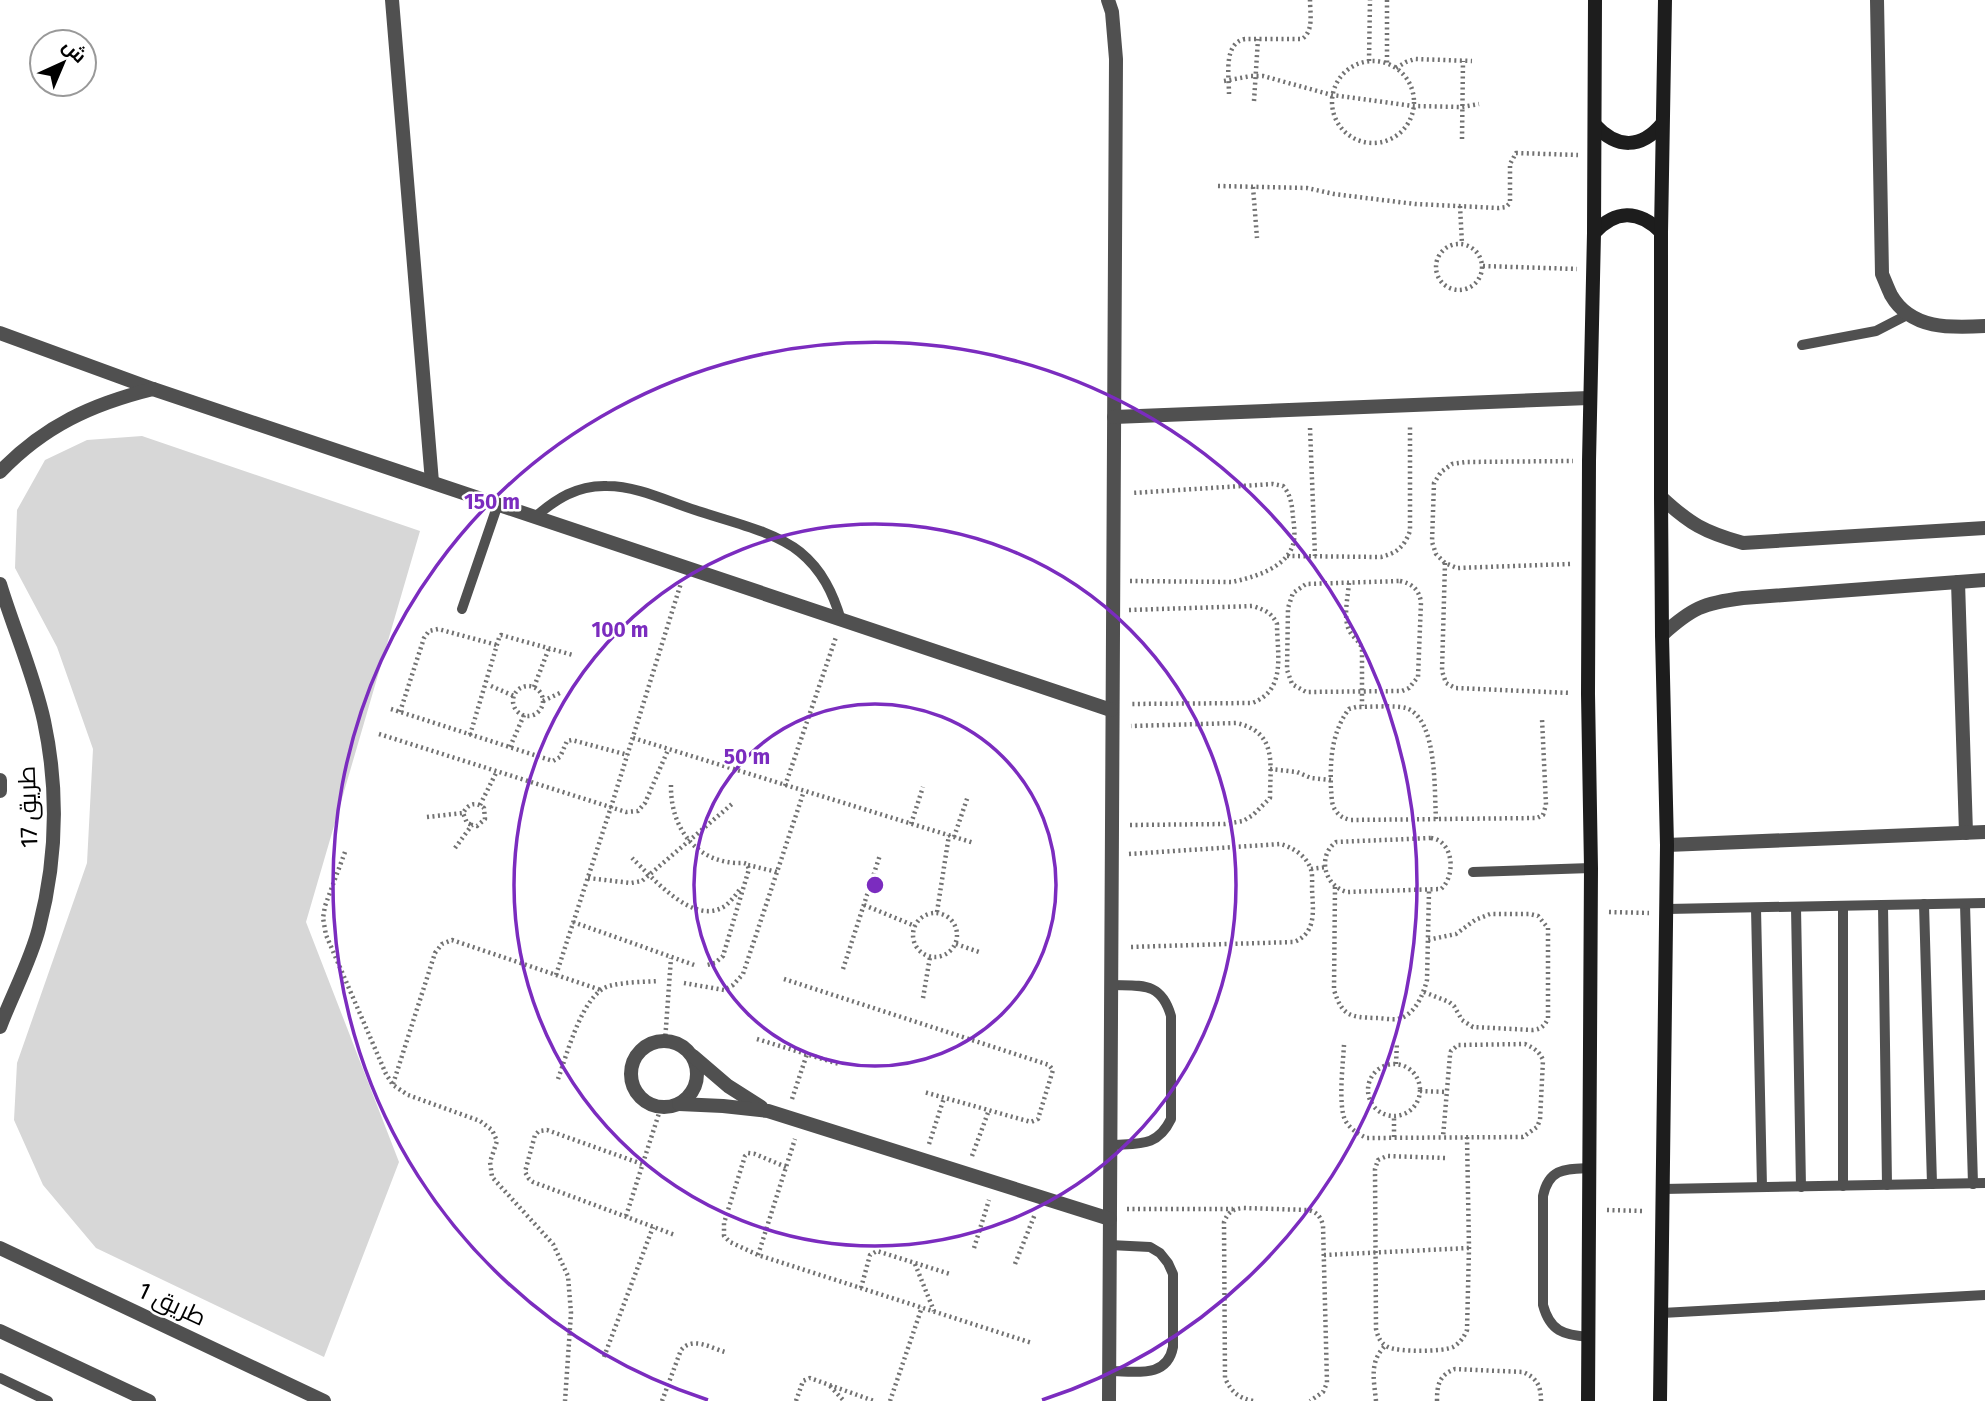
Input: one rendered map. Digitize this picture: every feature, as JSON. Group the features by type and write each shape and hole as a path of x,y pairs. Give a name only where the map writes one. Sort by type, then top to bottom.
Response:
{"street":[{"path":"392,0 432,482"},
{"path":"1108,0 1112,12 1116,58 1109,1401"},
{"path":"1588,1401 1591,912 1588,694 1589,398 1595,155 1594,0"},
{"path":"1660,1401 1667,845 1661,497 1661,232 1665,0"},
{"path":"1877,0 1882,274 1892,297 1909,314 1930,325 1955,328 1985,326"},
{"path":"1595,125 1604,135 1629,144 1643,141 1654,134 1662,124"},
{"path":"1594,233 1603,223 1614,217 1627,215 1640,216 1661,232"},
{"path":"0,332 152,389 841,620 1111,707"},
{"path":"0,471 27,446 86,410 119,397 152,389"},
{"path":"1114,417 1589,398"},
{"path":"1661,497 1684,519 1712,534 1743,543 1985,528"},
{"path":"1662,635 1685,615 1713,602 1985,580"},
{"path":"1958,582 1966,833"},
{"name":"طريق 17","path":"0,584 43,720 53,772 55,826 50,879 38,931 0,1027"},
{"name":"طريق 17","path":"0,779 0,791"},
{"path":"1667,845 1985,832"},
{"path":"768,1111 727,1086 675,1042 652,1042 641,1049 634,1059 630,1072 632,1084 638,1096 649,1104 661,1107 679,1104 723,1106 768,1111 1043,1198 1110,1214"},
{"path":"679,1104 690,1095 696,1082 696,1068 691,1055"},
{"name":"طريق 1","path":"0,1248 324,1401"},
{"path":"0,1331 149,1401"}],"lane":[{"path":"1802,345 1876,331 1909,314"},
{"path":"535,517 555,500 580,489 606,486 633,490 777,538 800,552 819,571 833,594 841,620"},
{"path":"462,609 498,504"},
{"path":"1473,872 1591,868"},
{"path":"1666,911 1985,903"},
{"path":"1924,904 1932,1184"},
{"path":"1965,904 1973,1184"},
{"path":"1882,905 1887,1185"},
{"path":"1843,906 1843,1186"},
{"path":"1796,907 1801,1186"},
{"path":"1756,908 1762,1187"},
{"path":"1110,1145 1149,1143 1159,1137 1171,1119 1171,1016 1168,1003 1160,993 1149,986 1111,985"},
{"path":"1589,1168 1559,1171 1545,1186 1542,1305 1552,1324 1560,1331 1589,1337"},
{"path":"1663,1189 1985,1183"},
{"path":"1110,1245 1150,1247 1160,1253 1168,1263 1173,1274 1173,1346 1171,1357 1165,1366 1154,1371 1110,1371"},
{"path":"1662,1313 1985,1295"},
{"path":"0,1378 48,1401"}],"path":[{"path":"1229,94 1226,80 1233,46 1238,41 1296,40 1307,36 1310,31 1310,0"},
{"path":"1369,61 1370,0"},
{"path":"1387,0 1387,63"},
{"path":"1254,101 1258,39"},
{"path":"1396,68 1415,59 1472,61"},
{"path":"1462,61 1462,139"},
{"path":"1359,63 1387,63 1396,68 1410,85 1413,95 1411,117 1398,134 1378,142 1357,140 1340,126 1332,106 1332,95 1341,75 1359,63"},
{"path":"1226,80 1263,76 1332,95 1413,106 1462,107 1479,104"},
{"path":"1218,186 1307,188 1415,204 1506,207 1510,203 1510,164 1516,153 1595,155"},
{"path":"1253,187 1257,238"},
{"path":"1460,206 1462,244"},
{"path":"1462,244 1477,251 1483,266 1478,283 1462,291 1445,286 1436,272 1439,255 1454,245 1462,244"},
{"path":"1483,266 1593,270"},
{"path":"1286,556 1381,557 1395,554 1405,544 1410,531 1410,405"},
{"path":"1309,409 1315,556"},
{"path":"1589,461 1466,461 1452,464 1441,472 1434,483 1432,542 1436,554 1457,568 1589,564"},
{"path":"1112,581 1233,582 1261,575 1286,556 1295,537 1292,502 1283,486 1273,484 1113,494"},
{"path":"1446,563 1442,671 1446,683 1454,688 1588,694"},
{"path":"556,975 686,568"},
{"path":"1400,581 1415,587 1419,594 1421,603 1418,677 1402,691 1362,691 1306,692 1292,684 1287,670 1288,608 1293,593 1306,584 1400,581"},
{"path":"1349,583 1347,621 1349,630 1360,642 1362,649 1362,707"},
{"path":"1111,707 1252,703 1268,695 1277,679 1277,624 1274,617 1261,608 1253,606 1112,610"},
{"path":"785,786 841,620"},
{"path":"400,712 424,638 429,631 438,629 497,645"},
{"path":"470,734 499,638 505,635 573,655"},
{"path":"534,687 549,648"},
{"path":"491,686 514,695"},
{"path":"522,687 534,687 542,695 540,711 535,715 524,716 516,710 514,695 522,687"},
{"path":"543,701 562,692"},
{"path":"1436,819 1430,740 1420,720 1405,708 1349,709 1337,730 1331,755 1331,780 1334,810 1340,817 1350,820 1537,818 1542,815 1546,804 1542,719"},
{"path":"391,709 553,761 561,757 567,741 572,740 628,755"},
{"path":"510,747 524,716"},
{"path":"1111,825 1225,824 1243,821 1270,798 1269,748 1261,734 1250,726 1236,723 1112,727"},
{"path":"379,734 626,812 638,811 645,803 668,750"},
{"path":"633,738 974,843"},
{"path":"1270,769 1331,780"},
{"path":"480,805 497,771"},
{"path":"671,785 674,815 680,829 704,853 720,860 777,872"},
{"path":"911,824 923,787"},
{"path":"684,983 724,990 743,974 804,791"},
{"path":"937,912 952,836 968,796"},
{"path":"427,817 463,813 473,804 484,808 485,819 477,826 472,825 467,823 463,813"},
{"path":"588,878 637,882 650,876 732,804"},
{"path":"455,848 472,825"},
{"path":"1439,839 1449,852 1447,884 1441,889 1429,891 1347,892 1335,887 1328,878 1327,867 1326,854 1329,846 1336,842 1439,839"},
{"path":"1111,855 1280,844 1290,847 1299,853 1311,869 1313,917 1312,926 1301,939 1294,942 1111,948"},
{"path":"345,852 325,906 323,918 326,935 386,1074 393,1084 408,1095 480,1121 492,1130 498,1141 490,1162 492,1177 552,1244 568,1276 570,1313 565,1401"},
{"path":"843,969 880,855"},
{"path":"632,858 679,900 702,911 713,911 725,906 743,885"},
{"path":"706,965 715,963 723,956 749,869 747,864"},
{"path":"1311,869 1327,867"},
{"path":"1335,887 1334,990 1337,1001 1353,1017 1398,1019 1418,1003 1427,980 1429,891"},
{"path":"864,905 915,926"},
{"path":"1591,912 1666,911"},
{"path":"937,912 955,923 958,937 953,949 942,956 930,957 922,953 914,941 913,933 924,915 937,912"},
{"path":"1424,992 1449,1002 1462,1020 1473,1027 1533,1030 1540,1029 1548,1019 1548,928 1538,916 1490,914 1475,920 1455,934 1427,940"},
{"path":"573,922 696,966"},
{"path":"393,1084 435,953 442,944 452,940 601,990"},
{"path":"956,944 979,952"},
{"path":"923,998 930,957"},
{"path":"665,1041 671,958"},
{"path":"784,979 1047,1064 1053,1070 1038,1119 1035,1121 1028,1122 924,1092"},
{"path":"558,1079 583,1013 594,996 608,986 658,981"},
{"path":"757,1039 839,1064"},
{"path":"1396,1042 1396,1064"},
{"path":"1344,1045 1342,1109 1346,1122 1355,1132 1367,1138 1524,1137 1537,1128 1540,1121 1543,1060 1539,1052 1525,1044 1458,1045 1451,1051 1443,1137"},
{"path":"758,1255 786,1167 807,1054"},
{"path":"1396,1064 1416,1076 1420,1090 1415,1106 1394,1116 1379,1110 1373,1104 1368,1088 1374,1073 1388,1065 1396,1064"},
{"path":"1420,1090 1447,1092"},
{"path":"924,1160 944,1098"},
{"path":"626,1216 661,1107"},
{"path":"966,1173 989,1111"},
{"path":"1394,1116 1394,1138"},
{"path":"642,1164 547,1130 538,1131 535,1135 525,1172 533,1182 675,1235"},
{"path":"1445,1158 1387,1156 1378,1160 1376,1329 1385,1346 1394,1349 1442,1350 1453,1347 1462,1340 1467,1330 1467,1137"},
{"path":"786,1167 755,1154 748,1153 745,1156 723,1230 724,1236 730,1242 758,1255 1032,1343"},
{"path":"974,1248 995,1183"},
{"path":"1014,1264 1043,1198"},
{"path":"1234,1209 1227,1214 1224,1222 1225,1378 1235,1394 1253,1401"},
{"path":"1110,1214 1234,1209 1308,1210 1321,1217 1327,1383 1323,1392 1310,1401"},
{"path":"1589,1210 1663,1211"},
{"path":"604,1357 653,1227"},
{"path":"1324,1255 1469,1248"},
{"path":"861,1288 870,1255 873,1253 881,1252 950,1274"},
{"path":"914,1262 934,1311"},
{"path":"890,1401 922,1307"},
{"path":"662,1401 685,1345 696,1343 725,1352"},
{"path":"1376,1401 1374,1363 1385,1346"},
{"path":"1437,1401 1437,1384 1441,1377 1455,1369 1523,1372 1538,1382 1541,1401"},
{"path":"796,1401 806,1379 810,1378 874,1401"},
{"path":"828,1384 844,1401"}],"shaded area":[{"path":"142,436 420,531 306,922 399,1162 324,1357 96,1248 43,1185 14,1120 17,1063 87,863 93,749 57,647 15,568 17,510 45,460 87,440"}]}
